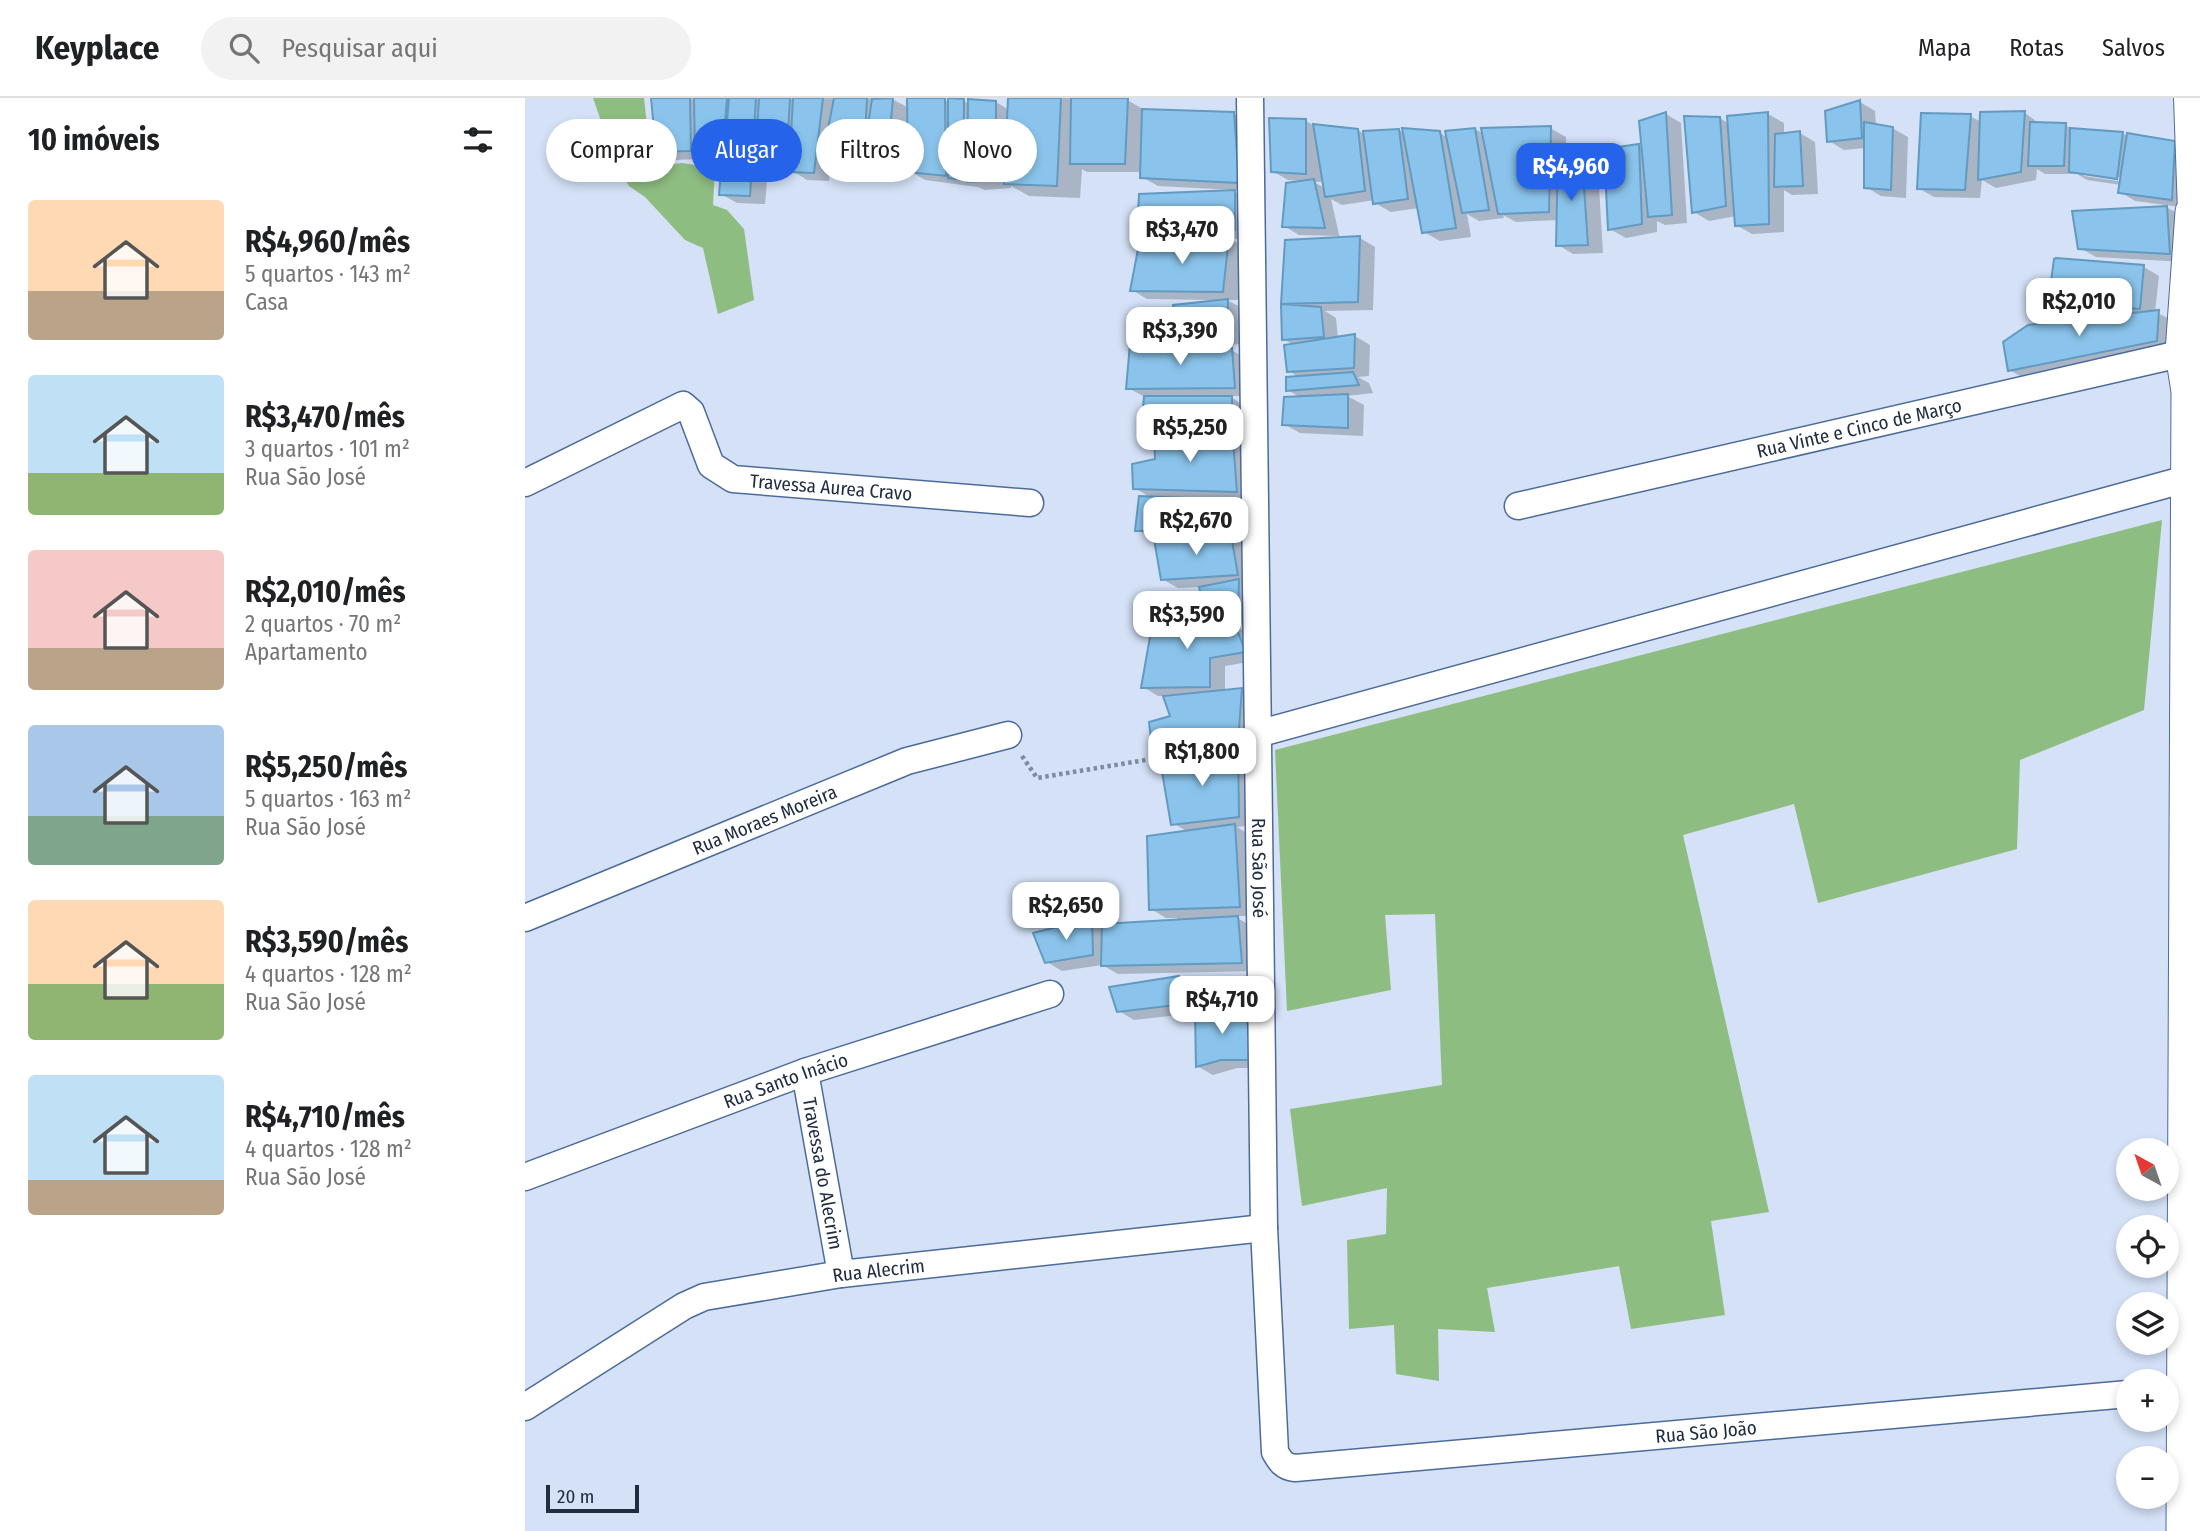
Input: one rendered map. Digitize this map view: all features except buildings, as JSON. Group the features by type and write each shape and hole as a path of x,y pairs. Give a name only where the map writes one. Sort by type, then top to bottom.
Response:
{"main road":[{"path":"2176,1369 2190,478 2198,211"},
{"path":"2179,1396 2193,1430 2185,1531"}],"street":[{"name":"Rua São José","path":"1250,98 1264,1228 1275,1452 1285,1466"},
{"path":"2190,98 2198,211"},
{"name":"Rua Vinte e Cinco de Março","path":"1518,506 2194,367"},
{"name":"Travessa Aurea Cravo","path":"525,483 683,405 691,412 711,465 733,479 1030,503"},
{"path":"1257,738 2190,478"},
{"name":"Rua Moraes Moreira","path":"525,918 907,761 1008,735"},
{"name":"Rua Santo Inácio","path":"525,1177 805,1072 1050,994"},
{"name":"Travessa do Alecrim","path":"805,1072 841,1274"},
{"name":"Rua Alecrim","path":"525,1407 684,1306 704,1297 841,1274 1264,1228"},
{"name":"Rua São João","path":"1285,1466 1295,1468 2116,1395"}],"path":[{"path":"1008,735 1037,778 1257,738"}],"green space":[{"path":"593,98 644,98 646,119 600,119"},
{"path":"682,163 691,164 691,182 714,182 713,205 727,210 744,229 754,300 718,314 703,248 685,240 645,197 627,182 677,182 677,164"},
{"path":"2162,520 2144,710 2020,760 2017,849 1818,903 1794,804 1683,835 1769,1212 1711,1221 1725,1315 1631,1329 1619,1266 1487,1288 1495,1332 1438,1329 1439,1381 1396,1374 1394,1325 1349,1329 1347,1240 1386,1234 1387,1188 1302,1206 1290,1109 1442,1085 1435,914 1385,915 1391,990 1287,1011 1275,750"}]}
